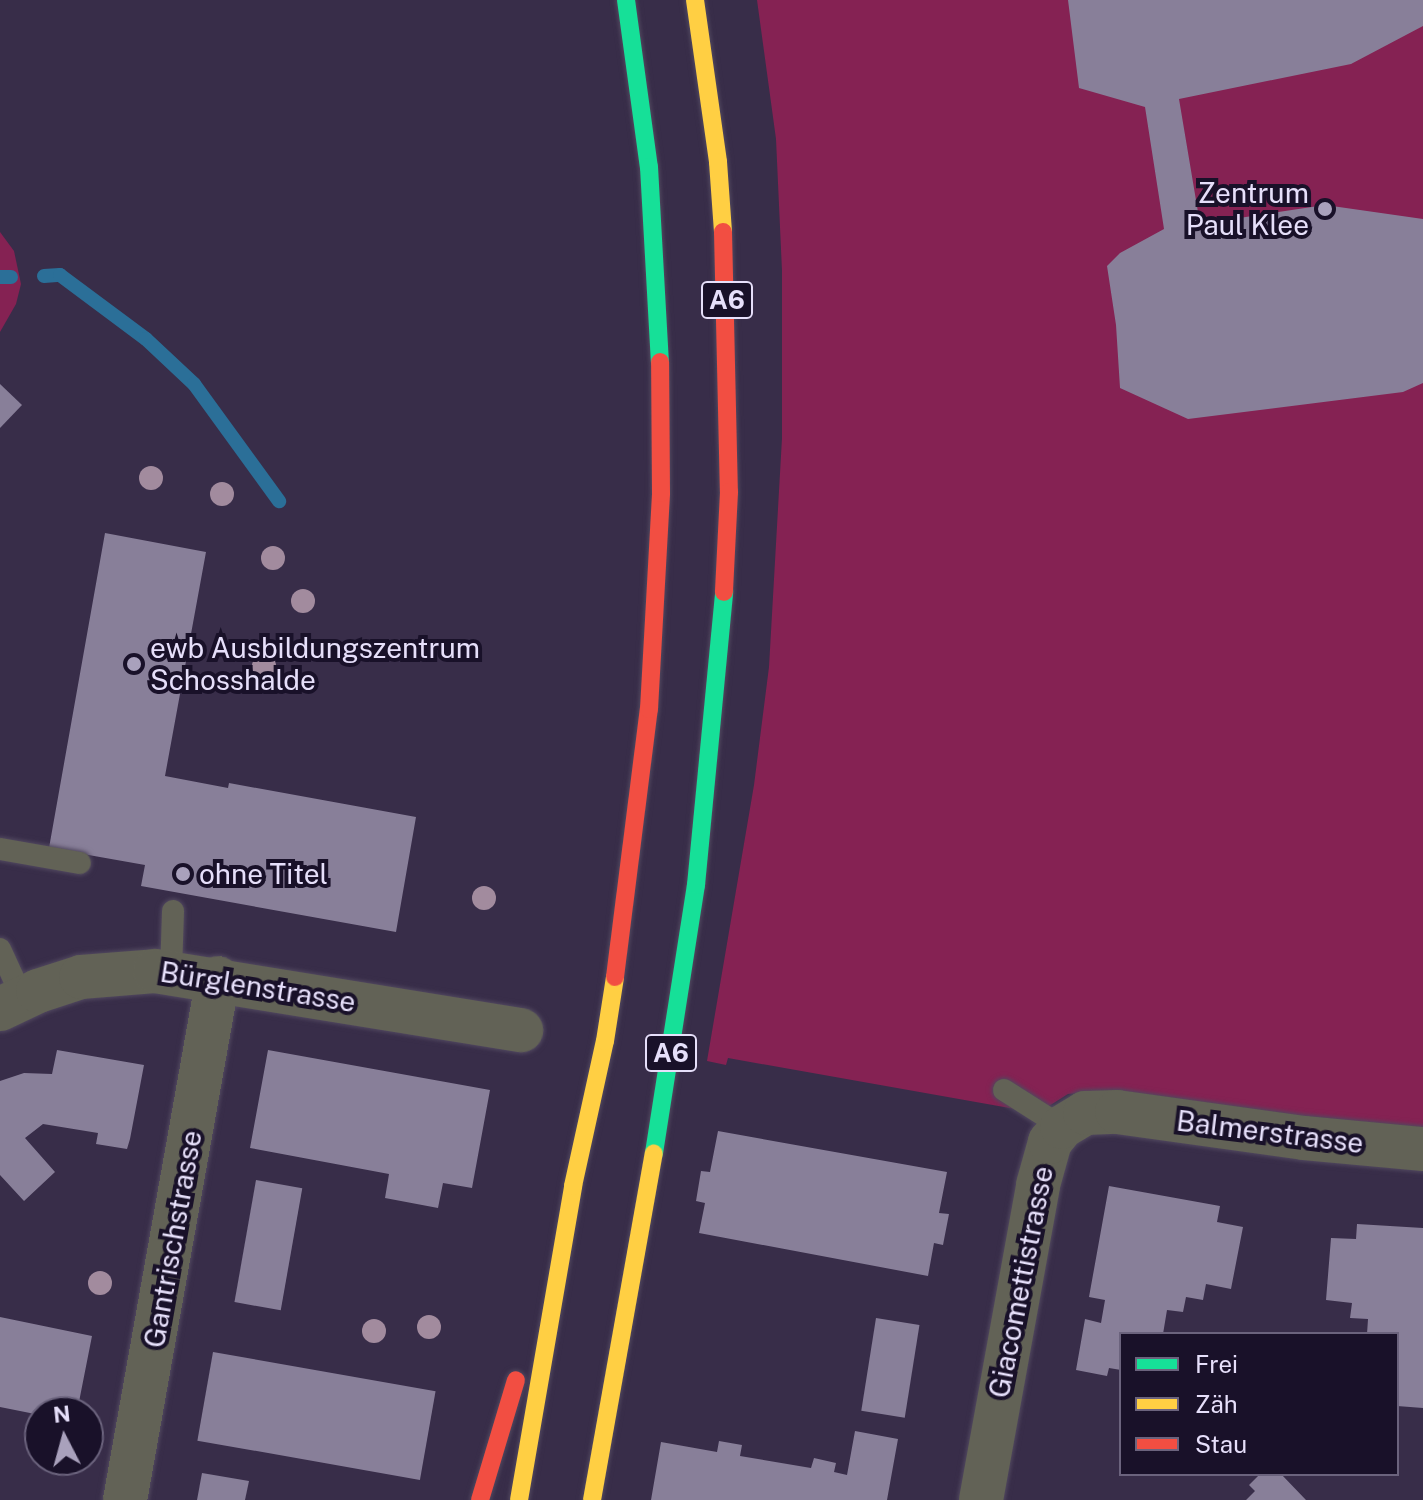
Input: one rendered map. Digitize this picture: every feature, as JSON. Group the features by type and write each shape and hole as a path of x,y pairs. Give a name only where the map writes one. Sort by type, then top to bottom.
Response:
{"highway":[{"name":"A6","path":"519,1500 573,1186 605,1041 630,877 649,709 656,601 661,384 649,167 626,0"},
{"name":"A6","path":"592,1500 676,1019 716,715 724,602 729,492 726,270 718,162 695,0"},
{"path":"480,1500 573,1186"}],"street":[{"name":"Bürglenstrasse","path":"11,1003 64,982 101,974 171,972 521,1030"},
{"name":"Gantrischstrasse","path":"125,1500 218,978"},
{"name":"Balmerstrasse","path":"1062,1127 1085,1113 1117,1112 1289,1136 1423,1149"},
{"name":"Giacomettistrasse","path":"981,1500 1038,1185 1050,1142 1062,1127"}],"lane":[{"path":"0,849 80,863"},
{"path":"171,972 173,911"},
{"path":"0,949 11,1003"},
{"path":"1004,1090 1062,1127"}],"shaded area":[{"path":"757,0 1423,0 1423,1131 1305,1119 1103,1091 1068,1094 1038,1113 728,1058 726,1065 707,1061 754,785 769,667 782,438 782,271 776,139"},
{"path":"0,232 14,251 21,284 16,304 0,332"}],"building":[{"name":"Zentrum Paul Klee","path":"1068,0 1423,0 1423,26 1351,64 1179,99 1200,224 1325,205 1423,219 1423,383 1403,392 1188,419 1120,388 1116,325 1107,266 1120,253 1164,229 1145,107 1079,88"},
{"path":"0,384 22,405 0,428"},
{"name":"ewb Ausbildungszentrum Schosshalde","path":"105,533 206,552 165,776 228,788 229,783 416,817 396,932 141,886 145,865 49,848"},
{"path":"57,1050 144,1065 130,1139 127,1149 96,1144 98,1133 43,1124 25,1138 55,1172 24,1201 0,1175 0,1081 24,1073 52,1074"},
{"path":"268,1050 490,1090 472,1188 443,1183 438,1208 385,1198 389,1174 250,1148"},
{"path":"718,1131 947,1172 939,1213 949,1214 943,1245 934,1243 928,1276 699,1233 705,1203 696,1201 701,1171 710,1172"},
{"path":"256,1180 302,1188 281,1310 234,1302"},
{"path":"1109,1186 1220,1206 1217,1222 1243,1227 1231,1289 1206,1284 1203,1300 1186,1297 1183,1312 1167,1310 1163,1332 1119,1332 1119,1370 1109,1368 1107,1376 1076,1370 1085,1319 1101,1323 1105,1300 1089,1297"},
{"path":"1357,1224 1423,1228 1423,1408 1399,1406 1399,1332 1367,1332 1368,1319 1350,1318 1352,1303 1326,1300 1331,1238 1356,1239"},
{"path":"0,1317 92,1336 80,1396 24,1396 24,1412 0,1407"},
{"path":"876,1318 919,1325 905,1418 861,1411"},
{"path":"213,1352 436,1391 420,1480 197,1441"},
{"path":"855,1431 898,1439 887,1500 651,1500 661,1442 717,1452 719,1441 742,1445 740,1456 811,1468 814,1458 836,1463 834,1472 847,1475"},
{"path":"202,1473 249,1481 245,1500 197,1500"},
{"path":"1258,1476 1283,1476 1306,1500 1246,1500 1255,1491 1249,1485"}],"waterway":[{"path":"44,276 60,275 146,339 194,384 279,501"},
{"path":"0,277 11,277"}],"traffic: fast":[{"path":"626,0 649,167 660,362"},
{"path":"654,1153 696,885 724,592"}],"traffic: slow":[{"path":"695,0 718,162 723,232"},
{"path":"519,1500 573,1186 605,1041 615,977"},
{"path":"592,1500 654,1153"}],"traffic: jam":[{"path":"723,232 729,492 724,592"},
{"path":"615,977 649,709 661,493 660,362"},
{"path":"480,1500 516,1380"}],"place":[{"name":"Zentrum Paul Klee","path":"1325,209"},
{"name":"ewb Ausbildungszentrum Schosshalde","path":"134,664"},
{"name":"ohne Titel","path":"183,874"}]}
